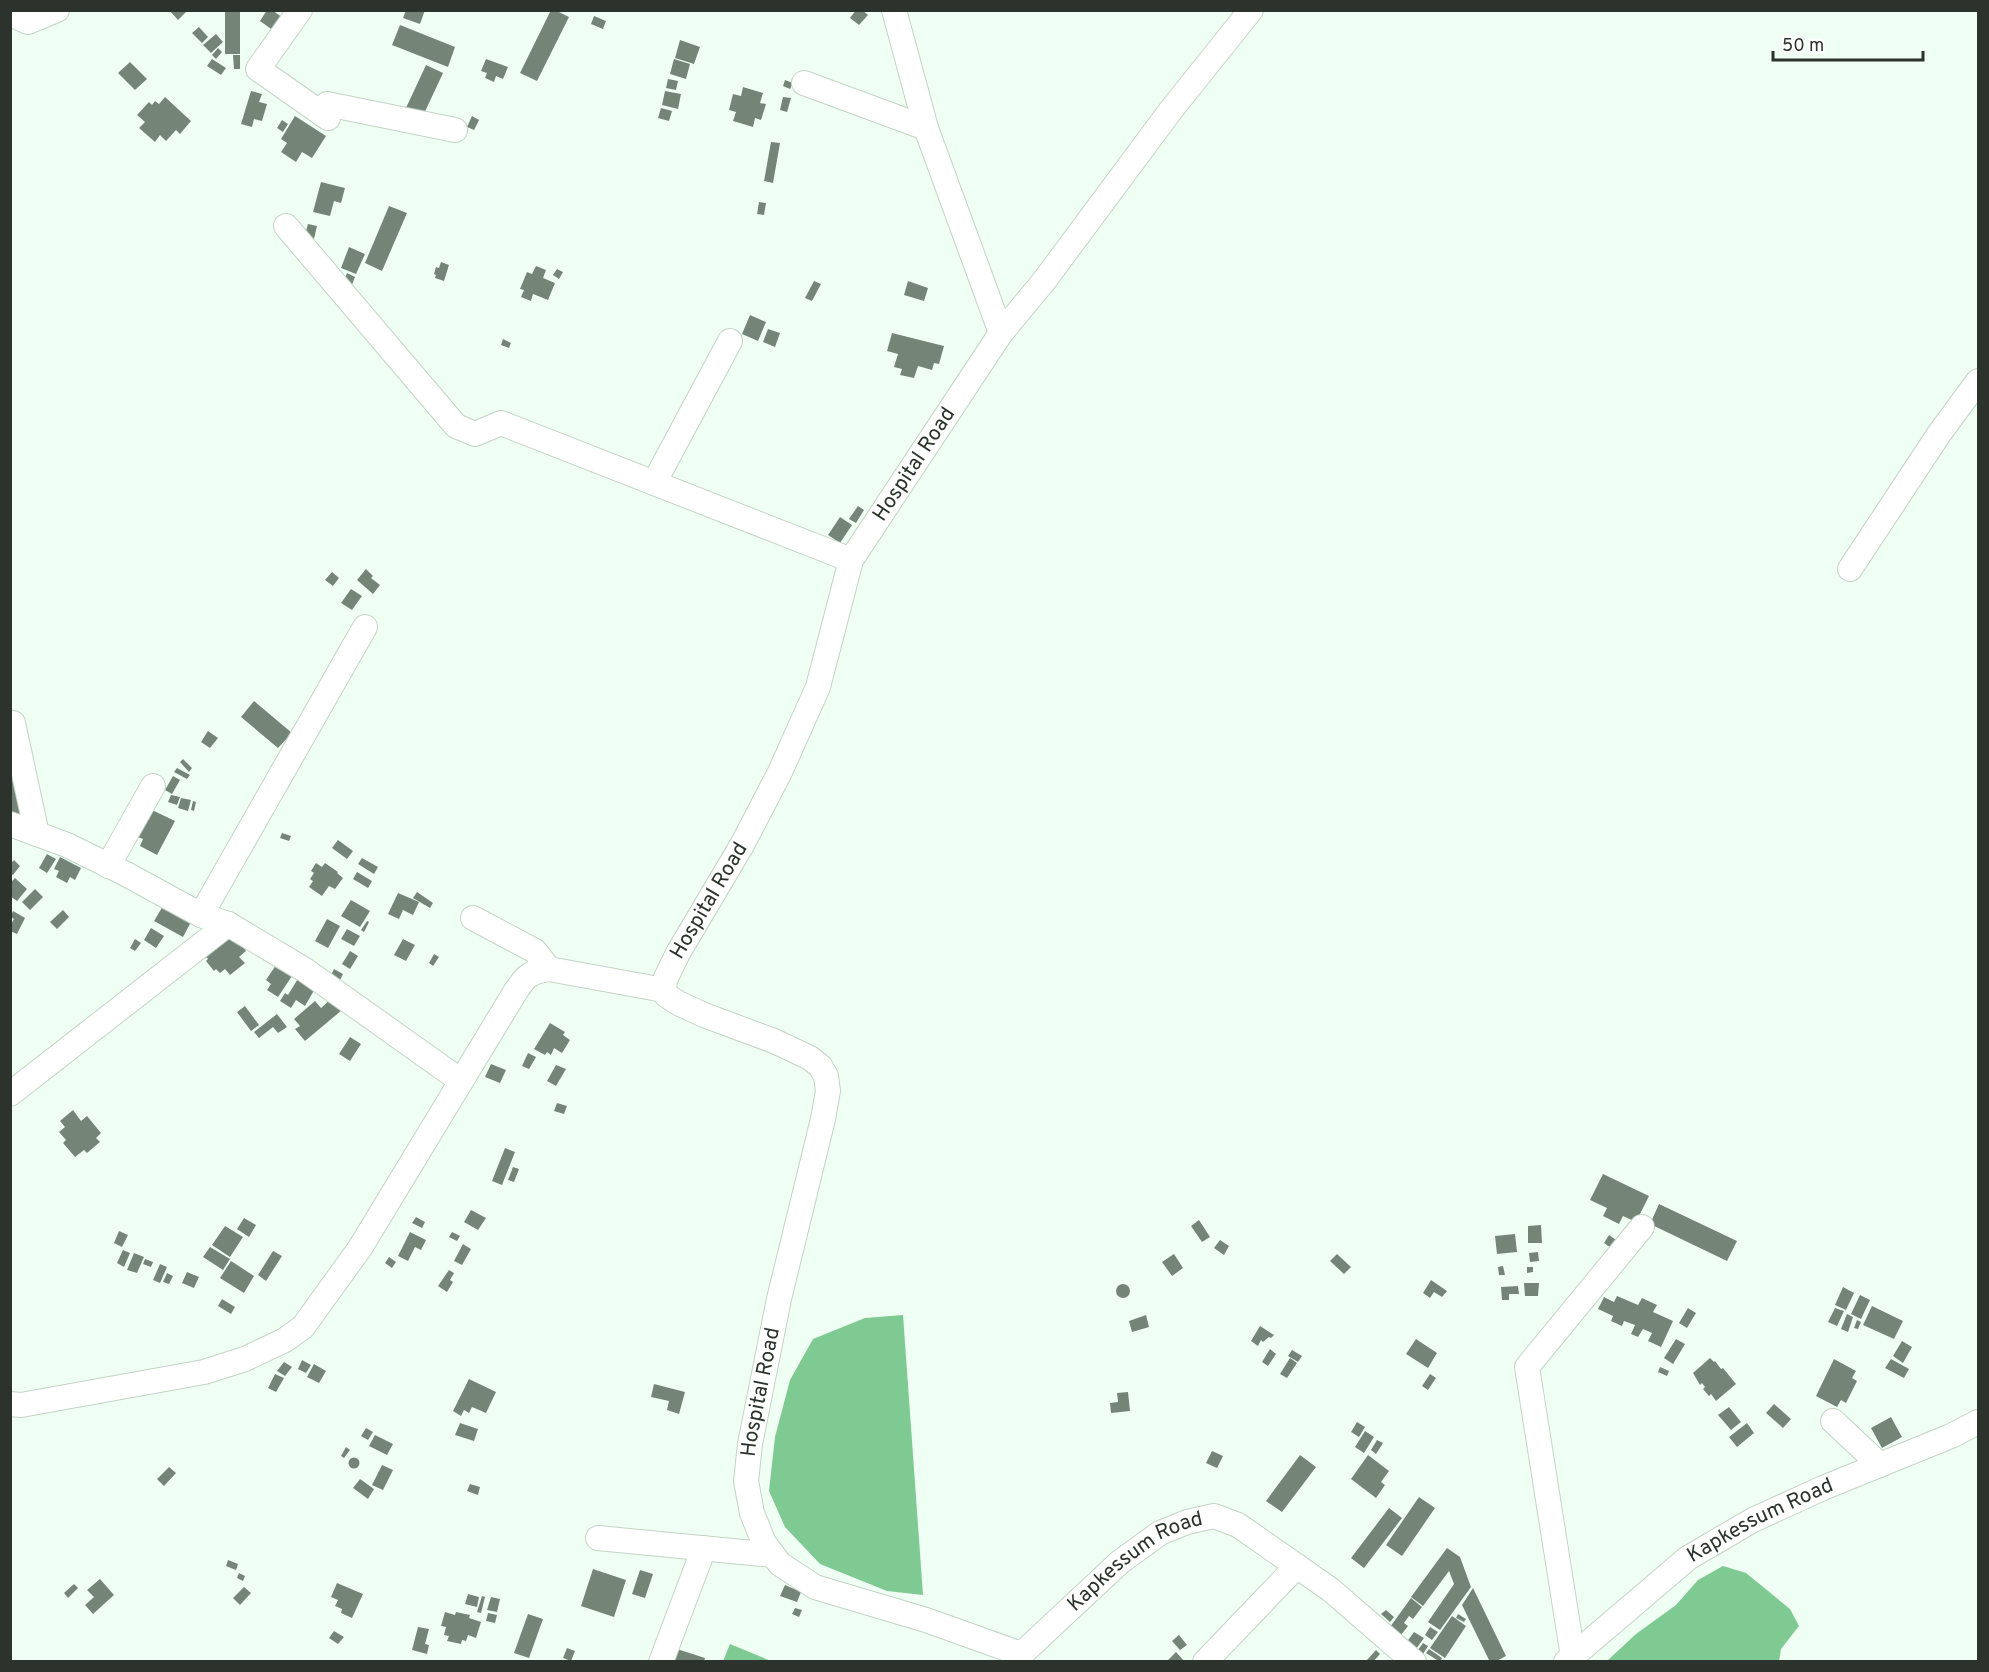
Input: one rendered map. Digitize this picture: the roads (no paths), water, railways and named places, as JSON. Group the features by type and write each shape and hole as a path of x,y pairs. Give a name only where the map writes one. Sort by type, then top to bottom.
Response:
{"street":[{"path":"10,14 28,22 57,10"},
{"path":"300,10 258,69 324,114 327,104 455,130"},
{"path":"894,10 926,128 1001,333"},
{"name":"Hospital Road","path":"1017,1658 926,1620 815,1587 780,1564 764,1543 752,1513 746,1481 750,1443 778,1299 823,1119 828,1090 826,1076 820,1066 810,1058 774,1041 678,1003 666,995 665,980 780,772 818,687 851,560 1001,333 1044,281 1171,110 1251,10"},
{"path":"804,83 926,128"},
{"path":"286,226 456,426 475,434 501,423 851,560"},
{"path":"654,483 730,341"},
{"path":"1850,569 1939,434 1978,381"},
{"path":"201,915 365,627"},
{"path":"13,723 37,834"},
{"path":"108,866 153,786"},
{"path":"10,824 67,845 201,915 228,924 305,970 462,1081"},
{"path":"473,918 536,951 549,969"},
{"path":"10,1094 228,924"},
{"path":"10,1404 21,1405 204,1372 244,1359 285,1340 303,1327 360,1248 524,980 535,971 549,969 664,990"},
{"path":"1570,1659 1527,1367 1642,1227"},
{"path":"1833,1421 1880,1465"},
{"name":"Kapkessum Road","path":"1570,1659 1688,1558 1753,1520 1823,1488 1951,1436 1978,1422"},
{"name":"Kapkessum Road","path":"1017,1658 1120,1562 1160,1533 1187,1521 1214,1516 1238,1525 1331,1590 1414,1662"},
{"path":"598,1538 773,1555"},
{"path":"661,1662 704,1548"},
{"path":"1205,1662 1297,1566"}]}
